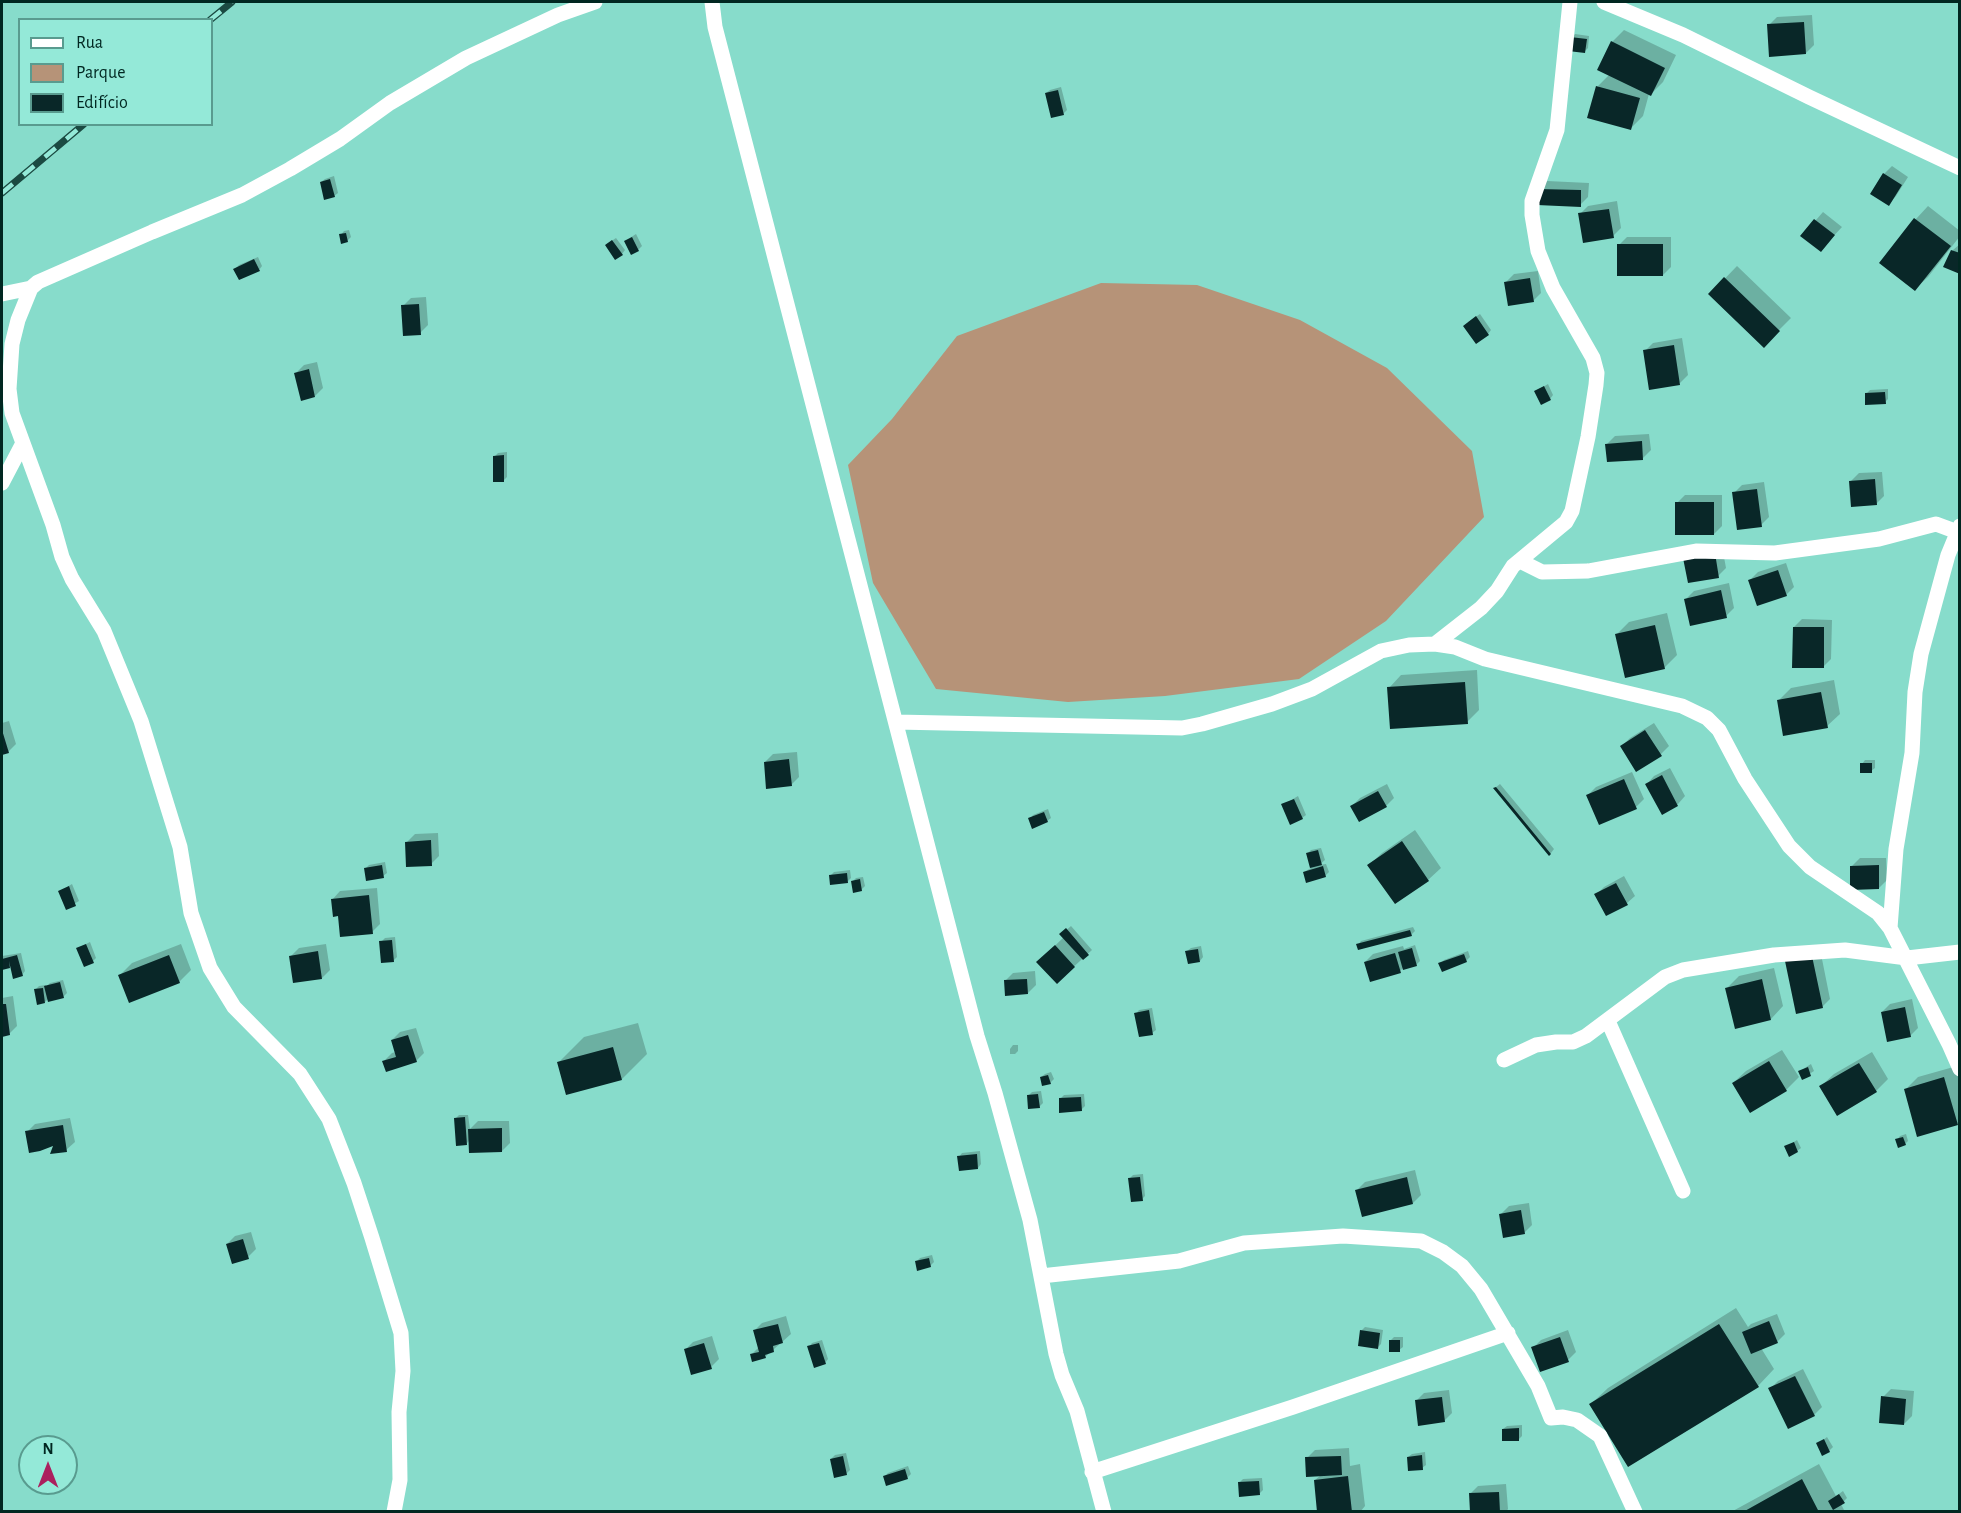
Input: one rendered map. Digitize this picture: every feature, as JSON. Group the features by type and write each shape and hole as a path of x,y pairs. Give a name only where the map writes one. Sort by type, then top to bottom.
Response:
{"street":[{"path":"394,1512 400,1480 399,1412 403,1371 401,1334 354,1183 329,1119 300,1074 234,1007 210,968 191,913 180,847 141,721 104,631 72,579 62,557 53,525 12,413 9,370 12,344 18,320 31,288 38,282 152,231 242,195 340,139 390,104 466,58 558,15 595,2"},
{"path":"712,2 715,27 977,1036 1030,1220 1056,1354 1077,1411 1104,1512"},
{"path":"1435,644 1481,608 1497,591 1513,566 1566,522 1572,512 1588,437 1597,373 1593,358 1553,288 1538,251 1532,215 1532,201 1557,130 1570,2"},
{"path":"1604,2 1683,35 1959,168"},
{"path":"2,294 31,288"},
{"path":"2,483 22,443"},
{"path":"1520,561 1542,572 1588,571 1696,551 1775,553 1879,538 1936,524 1959,530 1948,555 1922,654 1916,692 1912,753 1896,849 1890,928"},
{"path":"896,722 1182,728 1272,704 1312,689 1381,651 1409,645 1435,644 1455,647 1485,659 1682,706 1707,718 1719,730 1745,779 1789,846 1810,867 1878,912 1907,958 1949,1044 1959,1070"},
{"path":"1504,1060 1536,1045 1573,1042 1586,1036 1665,977 1683,970 1774,955 1845,950 1907,958 1959,952"},
{"path":"1608,1021 1683,1191"},
{"path":"1041,1276 1179,1261 1244,1243 1343,1236 1421,1241 1443,1251 1462,1266 1482,1288 1538,1386 1551,1418 1563,1417 1576,1420 1600,1436 1635,1512"},
{"path":"1092,1472 1293,1407 1508,1333"}],"green space":[{"path":"1101,283 1197,285 1300,320 1387,368 1472,451 1484,517 1386,621 1299,679 1165,696 1068,702 936,689 873,583 848,465 892,419 957,336"}],"building":[{"path":"1804,22 1806,54 1769,57 1767,24"},
{"path":"1570,37 1587,39 1585,53 1568,51"},
{"path":"1611,41 1665,68 1651,96 1597,70"},
{"path":"1596,86 1640,98 1631,130 1587,118"},
{"path":"1058,90 1064,115 1051,118 1045,93"},
{"path":"1883,173 1902,185 1889,206 1870,194"},
{"path":"330,179 335,197 324,200 320,182"},
{"path":"1538,189 1581,190 1581,207 1537,205"},
{"path":"1609,209 1614,238 1583,243 1578,213"},
{"path":"1914,218 1951,246 1915,291 1879,263"},
{"path":"1814,219 1835,235 1821,252 1800,236"},
{"path":"346,233 348,242 341,244 339,234"},
{"path":"632,237 639,251 631,255 624,241"},
{"path":"612,240 623,255 615,260 605,245"},
{"path":"1617,244 1663,244 1663,276 1617,276"},
{"path":"1951,250 1960,253 1960,274 1943,267"},
{"path":"254,259 260,271 239,280 233,269"},
{"path":"1724,277 1780,331 1764,348 1708,294"},
{"path":"1530,278 1534,302 1508,306 1504,282"},
{"path":"419,304 421,335 403,336 401,305"},
{"path":"1476,316 1489,335 1476,344 1463,326"},
{"path":"1674,345 1680,385 1649,390 1643,350"},
{"path":"309,369 315,397 301,401 294,373"},
{"path":"1544,386 1551,400 1541,405 1534,391"},
{"path":"1885,392 1886,404 1865,405 1865,393"},
{"path":"1642,441 1643,460 1607,462 1605,444"},
{"path":"504,455 504,482 493,482 493,456"},
{"path":"1875,479 1877,505 1851,507 1849,481"},
{"path":"1757,489 1762,527 1737,530 1732,492"},
{"path":"1675,502 1714,502 1714,535 1675,535"},
{"path":"1715,553 1719,578 1688,583 1683,558"},
{"path":"1778,570 1787,596 1757,606 1748,580"},
{"path":"1721,590 1727,618 1690,626 1684,599"},
{"path":"1655,625 1665,669 1625,678 1615,634"},
{"path":"1793,627 1824,627 1824,668 1792,668"},
{"path":"1465,682 1468,724 1390,729 1387,687"},
{"path":"1821,692 1828,728 1783,736 1777,700"},
{"path":"2,730 9,753 2,755"},
{"path":"1645,730 1662,756 1636,772 1620,746"},
{"path":"789,759 792,786 766,789 764,762"},
{"path":"1860,763 1872,763 1872,773 1860,773"},
{"path":"1662,775 1678,806 1662,815 1645,784"},
{"path":"1624,779 1637,809 1599,825 1586,795"},
{"path":"1496,787 1551,854 1549,856 1493,788"},
{"path":"1378,791 1387,807 1359,822 1350,806"},
{"path":"1294,799 1303,819 1290,825 1281,804"},
{"path":"1044,812 1048,822 1032,829 1028,818"},
{"path":"431,840 432,866 406,867 405,842"},
{"path":"1402,841 1429,881 1395,904 1367,865"},
{"path":"1318,850 1322,865 1310,868 1306,853"},
{"path":"382,865 384,878 366,881 364,868"},
{"path":"1879,865 1879,889 1850,890 1850,866"},
{"path":"1323,866 1326,877 1306,883 1303,872"},
{"path":"847,873 848,883 830,885 829,875"},
{"path":"860,879 862,891 853,893 851,881"},
{"path":"1616,883 1628,905 1606,916 1594,894"},
{"path":"69,886 76,906 66,910 58,891"},
{"path":"369,895 373,934 340,937 338,916 333,917 331,899"},
{"path":"1066,928 1089,955 1083,960 1059,934"},
{"path":"1410,930 1412,936 1358,950 1356,944"},
{"path":"392,940 394,962 381,963 379,941"},
{"path":"86,944 94,963 84,967 76,948"},
{"path":"1055,945 1075,967 1057,984 1036,962"},
{"path":"1412,948 1417,966 1403,970 1398,952"},
{"path":"1198,949 1200,962 1188,964 1185,951"},
{"path":"318,951 322,979 293,983 289,956"},
{"path":"1395,953 1401,973 1370,982 1364,962"},
{"path":"1464,954 1467,962 1442,972 1438,963"},
{"path":"17,955 23,976 13,979 9,961 10,968 2,970 2,959"},
{"path":"169,955 180,983 129,1003 118,975"},
{"path":"1812,956 1823,1008 1796,1014 1785,961"},
{"path":"1027,979 1028,994 1005,996 1004,980"},
{"path":"1762,979 1771,1020 1735,1029 1725,988"},
{"path":"60,982 64,998 48,1002 44,986"},
{"path":"43,988 45,1003 37,1005 34,989"},
{"path":"2,1004 6,1004 10,1035 2,1037"},
{"path":"1905,1007 1911,1037 1887,1042 1881,1012"},
{"path":"1149,1010 1153,1035 1139,1037 1134,1013"},
{"path":"408,1035 417,1062 386,1072 382,1061 396,1057 391,1040"},
{"path":"613,1047 622,1080 566,1095 557,1062"},
{"path":"1769,1061 1787,1091 1750,1113 1732,1083"},
{"path":"1859,1063 1877,1092 1837,1116 1819,1086"},
{"path":"1808,1067 1811,1076 1802,1080 1798,1071"},
{"path":"1048,1075 1051,1084 1042,1086 1040,1077"},
{"path":"1944,1077 1958,1125 1917,1137 1904,1089"},
{"path":"1038,1094 1040,1108 1028,1109 1027,1095"},
{"path":"1081,1097 1082,1111 1059,1113 1059,1098"},
{"path":"465,1117 467,1145 456,1146 454,1118"},
{"path":"63,1125 67,1152 50,1154 53,1146 29,1153 25,1131"},
{"path":"502,1128 502,1152 469,1153 468,1129"},
{"path":"1903,1137 1906,1145 1898,1148 1895,1139"},
{"path":"1794,1142 1798,1152 1789,1157 1784,1146"},
{"path":"977,1154 978,1169 959,1171 957,1156"},
{"path":"1140,1177 1143,1201 1131,1202 1128,1178"},
{"path":"1407,1177 1413,1204 1362,1217 1355,1190"},
{"path":"1521,1210 1525,1234 1503,1238 1499,1214"},
{"path":"243,1239 249,1259 232,1264 226,1244"},
{"path":"929,1258 931,1267 917,1271 915,1261"},
{"path":"1769,1321 1778,1343 1751,1354 1742,1332"},
{"path":"778,1324 783,1343 773,1346 774,1352 765,1355 766,1358 752,1362 750,1354 759,1352 753,1330"},
{"path":"1719,1324 1759,1387 1628,1467 1589,1404"},
{"path":"1360,1330 1380,1333 1378,1349 1358,1346"},
{"path":"1560,1337 1569,1362 1540,1372 1531,1347"},
{"path":"1389,1340 1400,1340 1400,1352 1389,1352"},
{"path":"704,1343 712,1369 691,1375 684,1349"},
{"path":"819,1343 826,1364 814,1368 807,1346"},
{"path":"1795,1376 1815,1416 1788,1429 1768,1388"},
{"path":"1881,1396 1906,1399 1904,1425 1879,1423"},
{"path":"1442,1397 1445,1422 1418,1426 1415,1400"},
{"path":"1519,1428 1519,1441 1502,1441 1502,1429"},
{"path":"1824,1439 1830,1452 1822,1456 1816,1443"},
{"path":"1422,1455 1423,1470 1408,1471 1407,1457"},
{"path":"843,1456 847,1475 834,1478 830,1459"},
{"path":"1341,1456 1342,1475 1306,1477 1305,1457"},
{"path":"905,1469 908,1479 886,1486 883,1476"},
{"path":"1348,1476 1352,1512 1317,1512 1314,1480"},
{"path":"1802,1479 1819,1512 1743,1512"},
{"path":"1259,1481 1260,1495 1239,1497 1238,1482"},
{"path":"1499,1492 1500,1512 1470,1512 1469,1493"},
{"path":"1839,1494 1845,1503 1833,1510 1828,1501"}],"railway":[{"path":"212,18 232,2"},
{"path":"2,193 82,126"}]}
